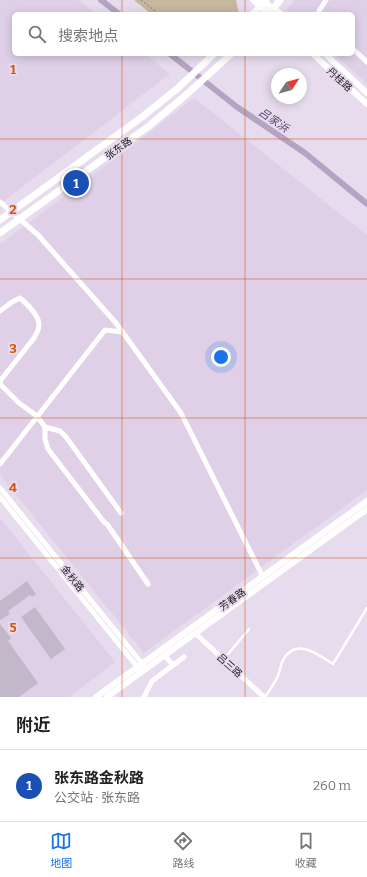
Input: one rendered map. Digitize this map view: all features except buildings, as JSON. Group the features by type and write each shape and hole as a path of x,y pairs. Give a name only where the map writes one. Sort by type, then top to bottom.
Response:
{"main road":[{"path":"270,12 280,0"},
{"path":"255,12 263,2"},
{"name":"张东路","path":"0,220 142,117 178,88 213,56"},
{"name":"张东路","path":"0,234 148,126 228,56"}],"street":[{"path":"253,0 263,2 270,12"},
{"path":"319,12 326,0"},
{"path":"355,51 367,62"},
{"name":"丹桂路","path":"315,56 367,104"},
{"name":"丹桂路","path":"327,56 367,93"},
{"path":"0,202 38,235 122,332 181,413 263,577"},
{"path":"0,311 20,298 34,312 39,324 34,338 0,381 1,385 19,403 37,416 45,427 45,439 48,449 107,524 148,584"},
{"path":"0,464 105,330 122,332"},
{"path":"45,427 60,431 66,437 121,512"},
{"name":"金秋路","path":"0,488 142,668"},
{"name":"金秋路","path":"0,497 142,668"},
{"name":"芳春路","path":"107,697 142,668 367,501"},
{"name":"芳春路","path":"96,697 164,655 367,509"},
{"name":"吕三路","path":"195,633 264,697"},
{"path":"164,655 173,665"},
{"path":"144,697 152,681 184,657"}],"lane":[{"path":"264,697 277,678 283,660 292,649 298,648 317,654 333,664 367,608"},
{"path":"224,660 249,629"}],"path":[{"path":"141,0 156,12"}],"shaded area":[{"path":"0,0 79,0 94,12 12,12 12,56 148,56 170,74 0,204"},
{"path":"134,0 236,0 239,12 149,12"},
{"path":"295,0 367,0 367,84 336,56 355,56 355,12 288,12 286,10"},
{"path":"194,98 367,235 367,490 144,653 0,475 0,244"},
{"path":"0,518 115,662 69,697 0,697"}],"waterway":[{"name":"吕家浜","path":"101,0 116,12"},
{"name":"吕家浜","path":"173,56 237,107 305,153 367,204"}],"place":[{"name":"张东路金秋路","path":"76,183"}]}
